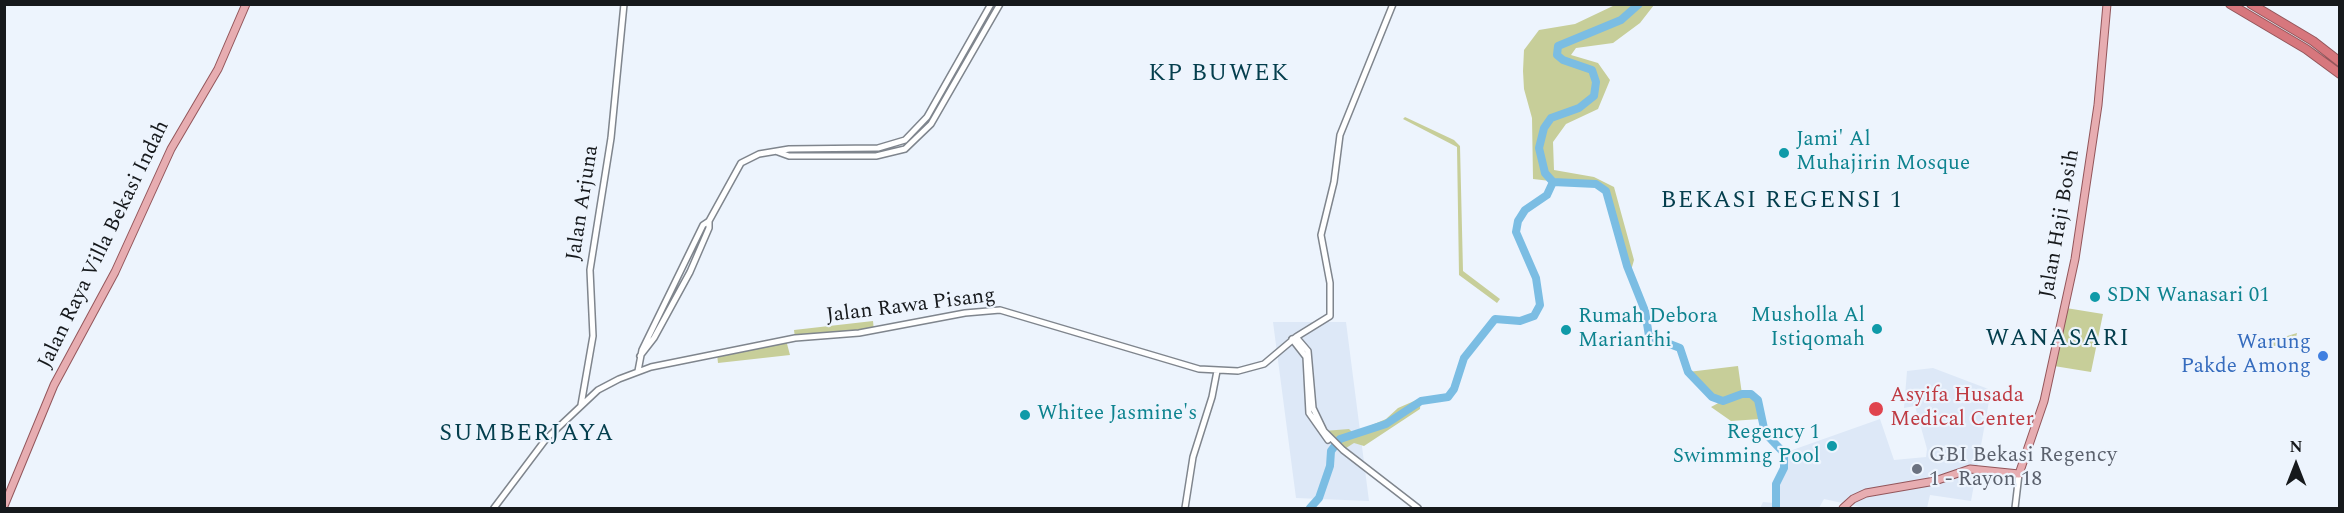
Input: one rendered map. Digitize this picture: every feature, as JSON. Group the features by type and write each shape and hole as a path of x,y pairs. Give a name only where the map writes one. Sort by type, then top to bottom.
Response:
{"highway":[{"path":"2230,4 2306,49 2340,74"},
{"path":"2251,4 2313,41 2340,62"}],"main road":[{"name":"Jalan Raya Villa Bekasi Indah","path":"4,506 54,385 115,273 183,126 218,69 246,4"},
{"name":"Jalan Haji Bosih","path":"2019,474 2044,402 2075,259 2098,105 2106,4"},
{"path":"1843,508 1853,499 1866,493 1935,481 1966,470 2019,474"}],"street":[{"name":"Jalan Arjuna","path":"581,407 593,336 590,270 611,138 624,4"},
{"path":"638,371 640,357 694,262 709,228 709,221 741,163 759,154 793,148 878,148 906,140 927,117 991,4"},
{"path":"777,152 789,156 876,156 905,149 931,124 1000,4"},
{"name":"Jalan Rawa Pisang","path":"494,508 546,439 598,390 638,371 795,338 859,333 994,310 1072,330 1179,364 1217,371 1257,368 1271,360 1294,338 1330,316 1330,283 1321,235 1336,172 1340,135 1393,4"},
{"path":"1294,338 1305,350 1310,360 1313,412 1330,440 1414,508"},
{"path":"1185,508 1193,457 1212,397 1217,371"},
{"path":"1342,451 1419,508"},
{"path":"2015,508 2019,474"}],"shaded area":[{"path":"1273,322 1346,322 1369,501 1296,498"},
{"path":"1933,368 1991,390 1971,501 1930,495 1927,508 1865,508 1824,499 1819,508 1760,508 1763,502 1774,503 1776,484 1784,468 1784,453 1880,419 1894,460 1926,457 1927,449 1915,406 1904,408 1907,371"}],"green space":[{"path":"1615,5 1654,5 1640,23 1613,43 1576,48 1571,55 1598,63 1610,80 1598,109 1566,124 1553,142 1554,170 1594,177 1614,187 1634,260 1630,274 1606,191 1596,184 1533,179 1532,118 1524,89 1524,50 1539,30 1575,24"},
{"path":"1405,117 1454,140 1460,146 1463,271 1500,299 1497,303 1459,275 1457,147 1403,119"},
{"path":"2066,308 2103,314 2091,372 2054,366"},
{"path":"873,321 874,331 795,338 794,330"},
{"path":"2297,333 2294,346 2255,346"},
{"path":"786,340 790,355 718,363 717,354"},
{"path":"1738,366 1742,394 1751,394 1758,400 1760,419 1731,421 1711,407 1722,401 1712,397 1688,372"},
{"path":"1421,398 1420,409 1364,446 1354,443 1343,450 1324,431 1349,429 1353,433 1386,419 1398,408"}],"waterway":[{"path":"1310,508 1319,498 1330,466 1331,451 1340,439 1386,424 1421,401 1448,397 1454,389 1464,358 1495,319 1520,321 1534,316 1540,305 1536,278 1516,232 1518,221 1525,210 1547,195 1553,182 1545,173 1539,148 1544,128 1551,118 1579,108 1594,96 1596,82 1592,70 1563,60 1557,55 1558,46 1621,20 1639,4"},
{"path":"1553,182 1596,184 1606,191 1627,266 1645,311 1649,336 1680,348 1688,372 1712,397 1723,401 1742,394 1751,394 1758,400 1765,433 1784,453 1784,468 1776,484 1776,508"}],"place":[{"name":"Jami' Al Muhajirin Mosque","path":"1784,153"},
{"name":"SDN Wanasari 01","path":"2095,297"},
{"name":"Musholla Al Istiqomah","path":"1877,329"},
{"name":"Rumah Debora Marianthi","path":"1566,330"},
{"name":"Warung Pakde Among","path":"2323,356"},
{"name":"Asyifa Husada Medical Center","path":"1876,409"},
{"name":"Whitee Jasmine's","path":"1025,415"},
{"name":"Regency 1 Swimming Pool","path":"1832,446"},
{"name":"GBI Bekasi Regency 1 - Rayon 18","path":"1917,469"}],"district":[{"name":"KP BUWEK","path":"1219,75"},
{"name":"BEKASI REGENSI 1","path":"1782,202"},
{"name":"WANASARI","path":"2058,340"},
{"name":"SUMBERJAYA","path":"527,435"}]}
